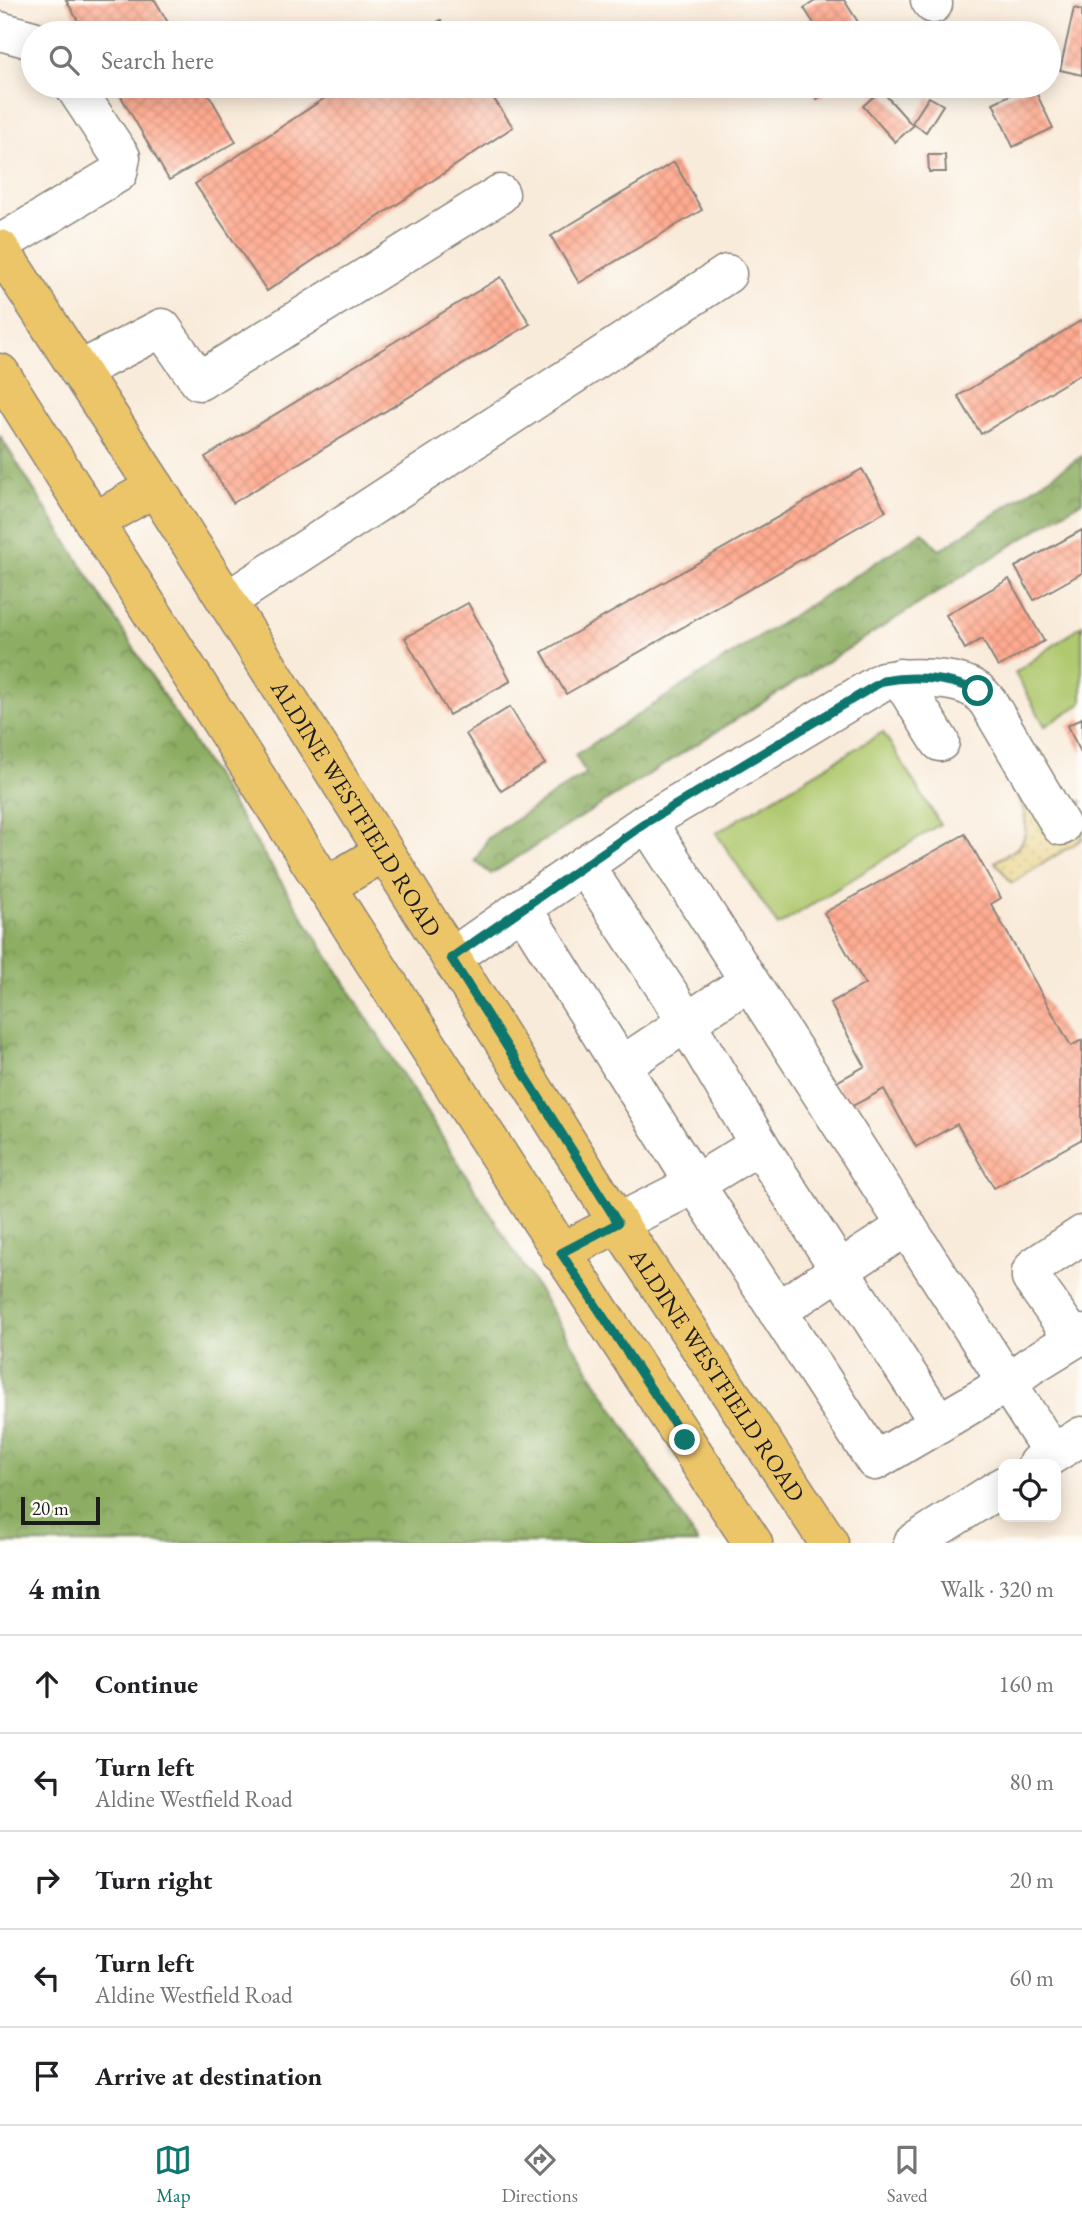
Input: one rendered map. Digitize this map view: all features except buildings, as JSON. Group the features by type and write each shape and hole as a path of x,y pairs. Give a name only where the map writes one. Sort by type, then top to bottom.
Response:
{"main road":[{"name":"ALDINE WESTFIELD ROAD","path":"0,246 155,487 618,1223 829,1543"},
{"path":"0,373 325,887 561,1253 753,1543"},
{"path":"94,522 155,487"},
{"path":"325,887 384,852"},
{"path":"561,1253 618,1223"}],"street":[{"path":"0,32 21,37"},
{"path":"0,246 118,173 121,157 82,98"},
{"path":"79,371 162,328 199,382 500,194"},
{"path":"227,601 727,275"},
{"path":"901,678 940,743"},
{"path":"451,958 647,822 883,681 901,678 961,683 978,691 988,702 1061,826"},
{"path":"647,822 1007,1383 1058,1451"},
{"path":"584,865 685,1022 759,1145 939,1423"},
{"path":"522,908 695,1184 874,1461 1007,1383 1078,1337 1031,1278 1031,1272 1035,1266 1082,1235"},
{"path":"621,1066 749,981"},
{"path":"618,1223 695,1184 759,1145"},
{"path":"777,1311 906,1226"},
{"path":"937,1537 998,1490"}],"green space":[{"path":"0,436 698,1543 0,1543"},
{"path":"1082,456 1082,501 491,874 475,861 488,838 586,773 575,755 923,532 940,550"},
{"path":"1082,625 1082,703 1045,726 1015,673"},
{"path":"883,732 940,824 778,926 716,833"}],"sand":[{"path":"1012,778 1066,806 1082,801 1082,839 1012,883 995,862 1018,847 1025,832 1024,813"}],"route":[{"path":"685,1440 561,1253 618,1223 451,958 647,822 883,681 901,678 933,680 961,683 978,691"}]}
